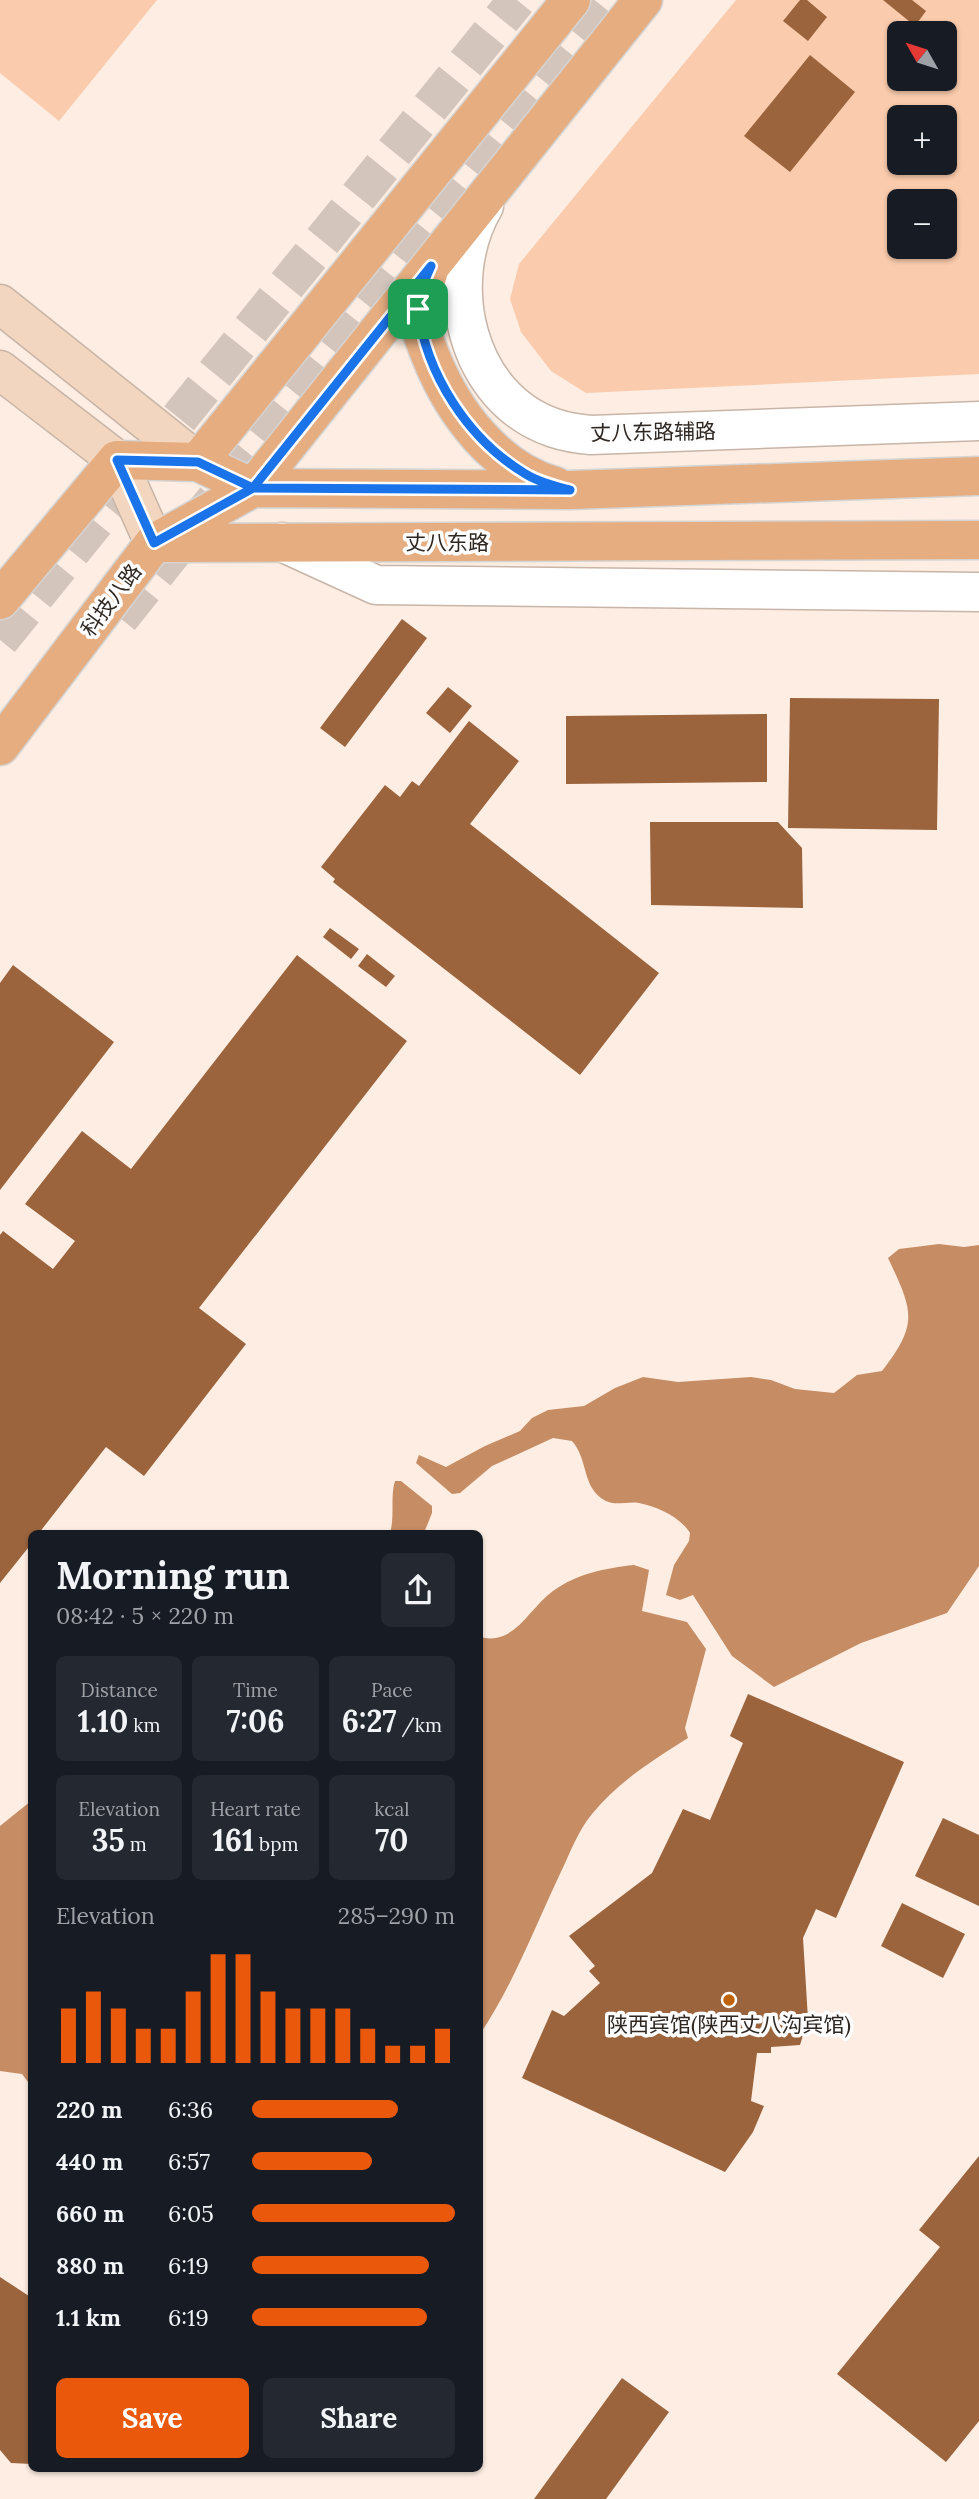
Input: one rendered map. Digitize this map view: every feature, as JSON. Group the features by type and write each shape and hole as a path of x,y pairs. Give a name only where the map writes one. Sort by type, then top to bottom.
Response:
{"main road":[{"path":"198,462 571,0"},
{"path":"253,488 643,0"},
{"path":"431,266 421,289 418,309 420,326 435,367 456,407 468,424 500,457 526,475 570,490"},
{"path":"0,600 117,460 198,462 253,488 570,490 979,476"},
{"name":"科技八路","path":"0,746 154,543 253,488"},
{"name":"丈八东路","path":"154,543 979,540"}],"street":[{"name":"丈八东路辅路","path":"509,167 470,235 464,254 463,306 471,341 488,377 523,412 540,422 554,428 591,435 979,421"},
{"path":"0,304 198,462"},
{"path":"0,370 117,460 154,543"},
{"path":"282,542 376,585 979,592"}],"shaded area":[{"path":"0,0 157,0 59,121 0,73"},
{"path":"736,0 979,0 979,374 586,393 551,371 521,332 510,299 519,264"},
{"path":"939,1244 964,1247 979,1245 979,1566 947,1613 861,1643 774,1687 732,1656 693,1595 680,1600 666,1595 674,1565 689,1541 690,1533 686,1527 654,1507 610,1502 598,1495 572,1441 553,1438 492,1466 460,1493 452,1494 416,1463 419,1455 446,1467 520,1431 532,1418 548,1410 584,1406 615,1388 643,1377 678,1382 751,1377 771,1380 795,1389 834,1393 857,1375 882,1371 902,1341 907,1328 907,1304 888,1258 899,1249"},
{"path":"395,1481 401,1481 432,1506 425,1530 390,1530"},
{"path":"634,1565 649,1570 642,1611 687,1622 706,1649 685,1728 688,1738 625,1782 602,1802 587,1821 513,1976 483,2029 483,1637 503,1636 512,1631 553,1591 571,1580 602,1570"},
{"path":"28,1803 28,2082 22,2074 0,2071 0,1826"}],"building":[{"path":"800,0 807,0 827,17 808,41 783,21"},
{"path":"883,0 912,0 926,11 919,21 909,21"},
{"path":"810,55 855,92 790,172 744,136"},
{"path":"402,619 427,638 345,747 320,728"},
{"path":"448,687 472,706 450,733 426,713"},
{"path":"790,698 939,699 937,830 788,828"},
{"path":"767,714 767,782 566,784 566,716"},
{"path":"469,721 519,761 470,824 659,973 580,1075 333,882 335,879 321,867 385,785 400,797 412,781 419,786"},
{"path":"650,822 778,822 802,848 803,908 651,905"},
{"path":"330,928 359,949 351,959 323,937"},
{"path":"367,954 395,976 386,987 358,966"},
{"path":"297,955 407,1041 199,1308 246,1344 144,1476 106,1447 41,1530 28,1530 28,1548 0,1583 0,1235 3,1231 53,1269 75,1241 25,1204 82,1131 131,1169"},
{"path":"13,965 114,1042 0,1190 0,983"},
{"path":"748,1694 904,1762 836,1918 816,1909 803,1938 808,2019 800,2045 771,2047 771,2053 757,2053 751,2101 764,2106 753,2132 725,2172 522,2078 552,2010 564,2016 600,1983 589,1971 595,1966 569,1936 652,1873 683,1809 710,1820 743,1743 730,1736"},
{"path":"943,1818 979,1835 979,1906 915,1876"},
{"path":"902,1903 965,1934 943,1978 881,1946"},
{"path":"979,2156 979,2421 946,2462 837,2374 940,2247 919,2230"},
{"path":"0,2277 28,2295 28,2464 11,2463 0,2450"},
{"path":"622,2378 669,2412 606,2499 534,2499"}],"tunnel":[{"path":"0,640 517,0"},
{"path":"120,618 616,0"}],"place":[{"name":"陕西宾馆(陕西丈八沟宾馆)","path":"729,2000"}],"route":[{"path":"418,309 420,326 435,367 468,424 500,457 526,475 570,490 253,488 154,543 117,460 198,462 253,488 431,266 421,289 418,309"}]}
